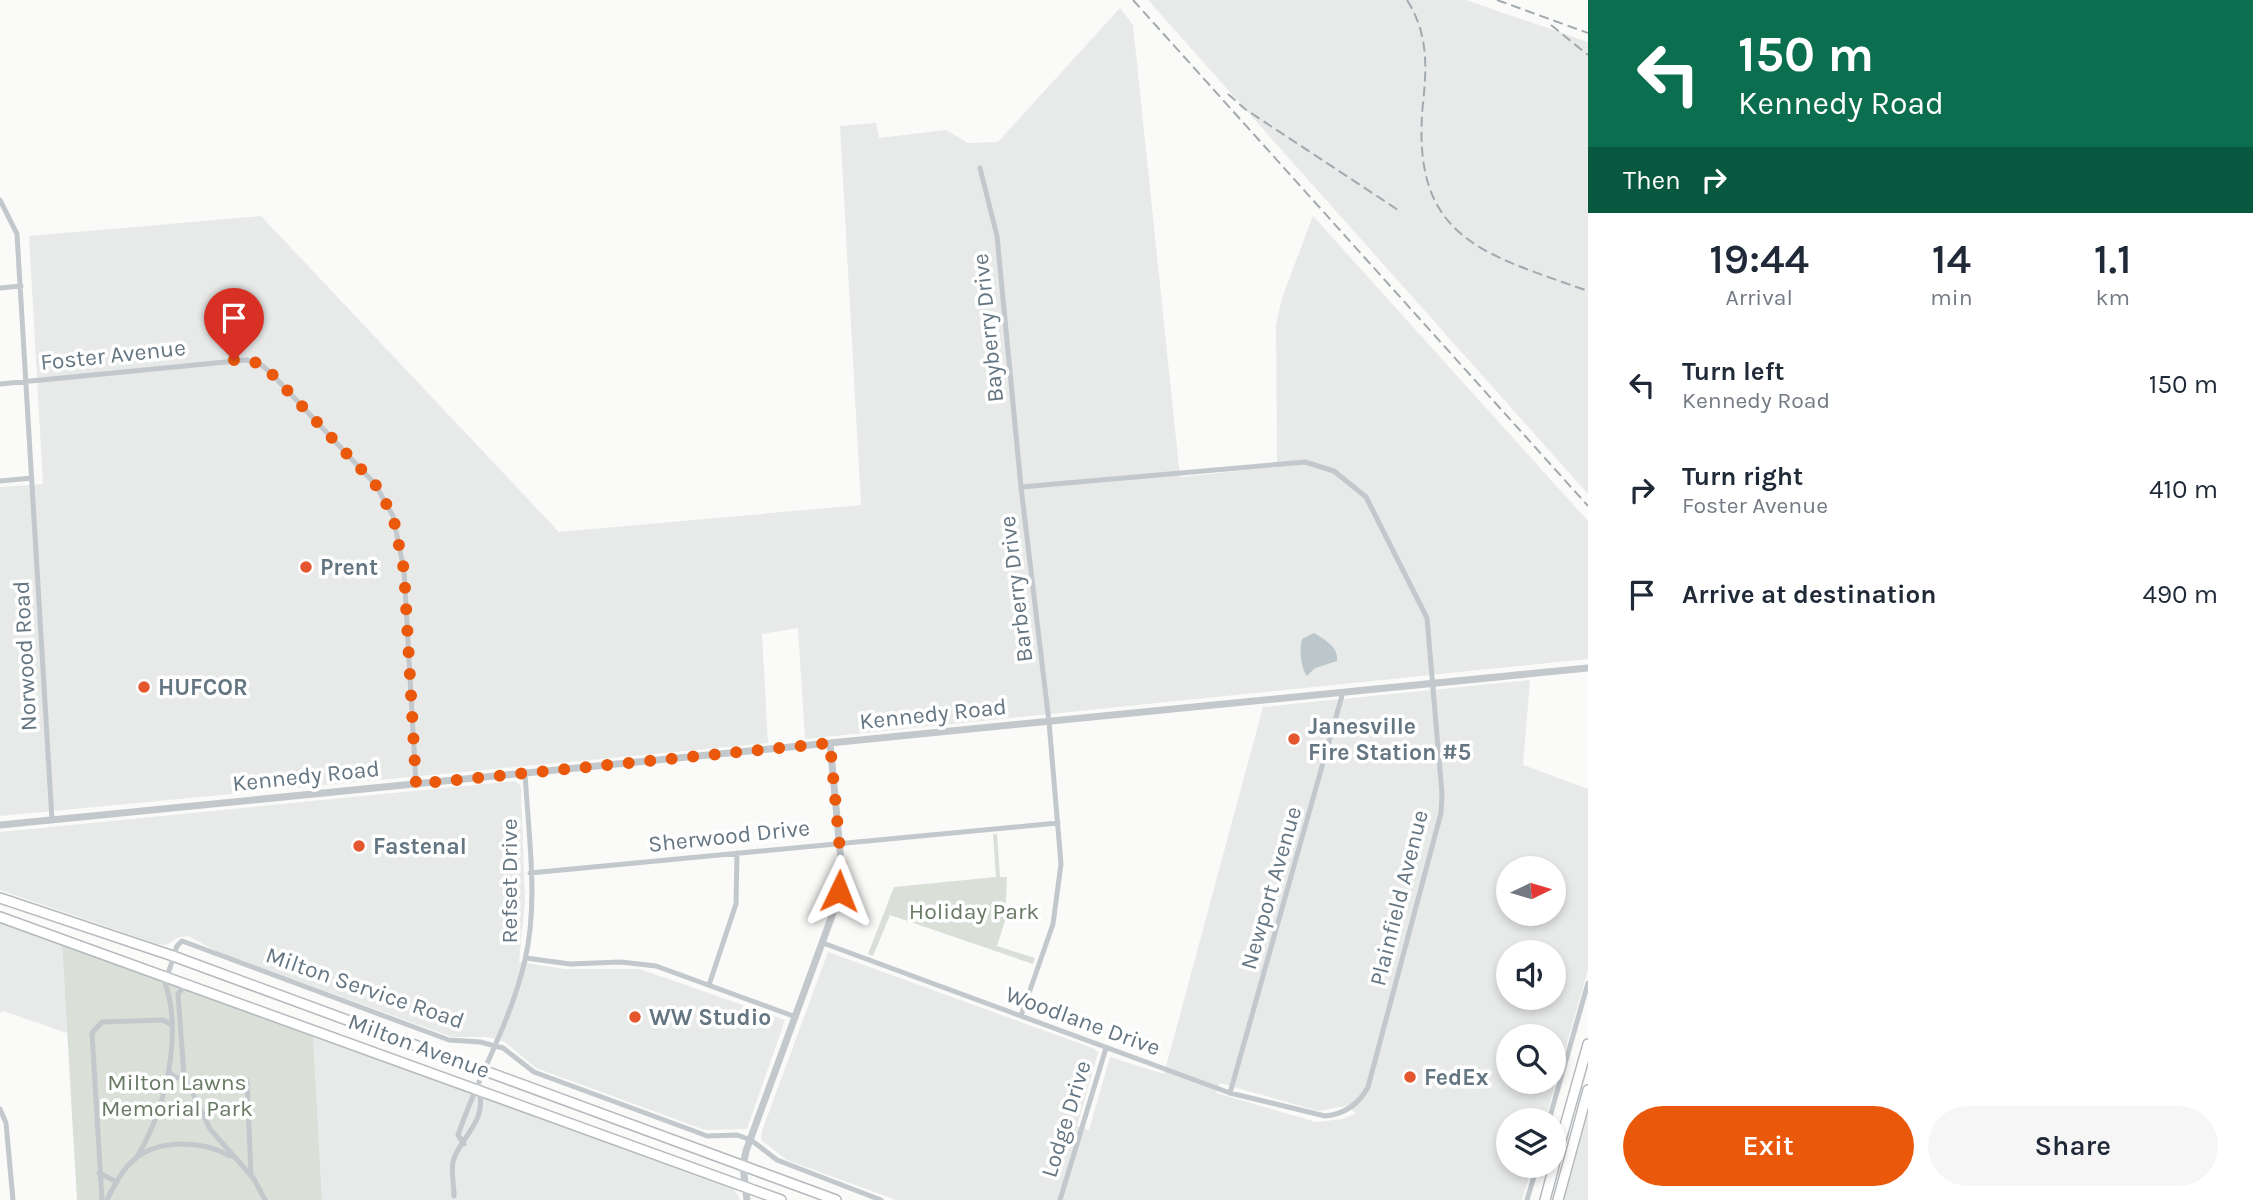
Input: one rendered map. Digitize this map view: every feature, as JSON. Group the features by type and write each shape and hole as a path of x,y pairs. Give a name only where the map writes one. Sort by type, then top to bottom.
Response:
{"main road":[{"name":"Milton Avenue","path":"0,898 173,956 836,1200"},
{"name":"Milton Avenue","path":"0,917 780,1200"},
{"path":"1566,1125 1588,1044"},
{"path":"1558,1200 1588,1090"},
{"path":"1545,1200 1551,1178"}],"street":[{"name":"Bayberry Drive","path":"980,168 997,236 1021,487"},
{"name":"Norwood Road","path":"0,200 17,234 52,820"},
{"path":"0,288 21,286"},
{"name":"Foster Avenue","path":"0,384 246,359 259,363 270,372 375,484 396,524 404,570 416,784"},
{"name":"Plainfield Avenue","path":"1021,487 1305,462 1335,471 1366,497 1421,604 1429,627 1441,813 1368,1087 1356,1104 1336,1115"},
{"path":"0,481 32,478"},
{"name":"Barberry Drive","path":"1021,487 1049,722 1061,864 1058,904 1021,1017"},
{"name":"Kennedy Road","path":"0,825 1588,666"},
{"name":"Newport Avenue","path":"1230,1093 1343,692"},
{"path":"747,1200 743,1166 837,902 841,876 830,743"},
{"name":"Refset Drive","path":"464,1144 458,1135 469,1103 497,1046 526,958 531,918 525,772"},
{"name":"Sherwood Drive","path":"530,873 1058,822"},
{"path":"709,985 736,904 737,853"},
{"name":"Milton Service Road","path":"173,956 179,943 192,943 232,962 449,1040 497,1046 508,1051 534,1072 707,1136 737,1135 751,1140 785,1163 881,1200"},
{"name":"Woodlane Drive","path":"823,943 1230,1093 1313,1114 1336,1115"},
{"path":"105,1200 136,1158 153,1129 169,1072 169,992 164,976 173,956"},
{"path":"526,958 583,965 637,962 796,1017"},
{"path":"186,984 178,994 184,1075 211,1130 251,1176 265,1200"},
{"path":"1553,1108 1588,984"},
{"path":"163,1020 169,1008"},
{"path":"105,1200 99,1173 92,1033 102,1022 163,1020 170,1024"},
{"name":"Lodge Drive","path":"1060,1200 1106,1048"},
{"path":"1569,1053 1586,1058"},
{"path":"169,1072 176,1079 184,1075"},
{"path":"247,1081 251,1176"},
{"path":"454,1196 453,1161 464,1144 482,1102 478,1089"},
{"path":"0,1110 13,1200"},
{"path":"202,1146 208,1142 211,1130"},
{"path":"136,1158 158,1148 202,1146 233,1158"},
{"path":"99,1173 117,1182"},
{"path":"1527,1200 1533,1178"}],"shaded area":[{"path":"1148,0 1466,0 1588,42 1588,494"},
{"path":"1120,8 1133,25 1180,477 1277,467 1276,325 1282,298 1313,216 1588,521 1588,659 805,739 798,628 762,634 768,743 0,816 0,487 43,484 29,236 261,216 559,532 861,505 840,126 876,123 879,138 946,130 968,143 998,142"},
{"path":"1314,633 1334,648 1337,661 1315,668 1307,676 1302,664 1301,643 1302,639"},
{"path":"1530,680 1523,765 1588,789 1588,970 1566,1047 1566,1024 1496,1024 1496,1094 1552,1094 1548,1108 1496,1108 1496,1178 1528,1178 1522,1200 896,1200 787,1160 761,1140 828,952 1095,1049 1098,1053 1077,1126 1089,1130 1110,1057 1164,1074 1263,707","holes":["1220,1083 1318,1111 1346,1106 1356,1113 1343,1119 1316,1122 1216,1093"]},
{"path":"515,781 521,786 525,902 519,962 565,969 640,969 785,1020 747,1129 705,1130 536,1068 505,1042 488,1037 452,1037 220,953 188,936 179,937 166,945 157,944 0,890 0,832"},
{"path":"0,921 62,943 67,1033 3,1011 0,1014"},
{"path":"313,1033 733,1187 740,1200 322,1200"},
{"path":"1588,1113 1588,1200 1564,1200"}],"green space":[{"name":"Holiday Park","path":"993,834 997,834 1000,877 1007,877 1005,921 997,946 1035,958 1033,964 890,915 873,956 868,954 894,887 996,877"},
{"name":"Milton Lawns Memorial Park","path":"62,943 313,1033 322,1200 77,1200"}],"railway":[{"path":"1133,0 1588,506"},
{"path":"1407,0 1422,37 1425,63 1422,148 1428,184 1441,212 1460,233 1485,250 1515,265 1588,291"},
{"path":"1497,0 1588,33"},
{"path":"1551,25 1588,55"},
{"path":"1228,94 1245,109 1401,212"}],"place":[{"name":"Prent","path":"306,567"},
{"name":"HUFCOR","path":"144,687"},
{"name":"Janesville Fire Station #5","path":"1294,739"},
{"name":"Fastenal","path":"359,846"},
{"name":"WW Studio","path":"635,1017"},
{"name":"FedEx","path":"1410,1077"}],"route":[{"path":"234,360 246,359 259,363 270,372 375,484 393,516 399,533 404,570 416,784 830,743 841,861 839,891"}]}
